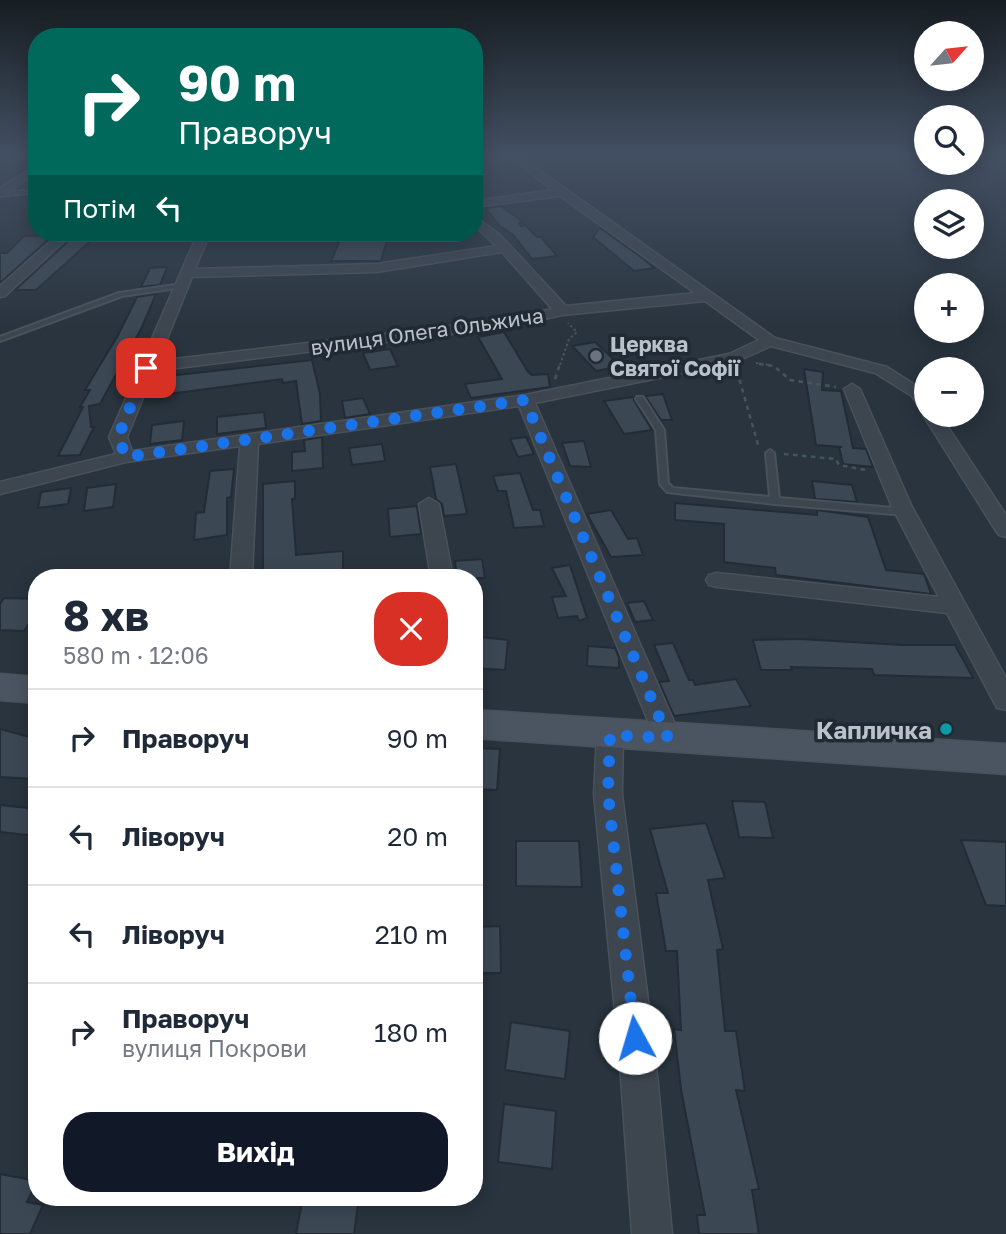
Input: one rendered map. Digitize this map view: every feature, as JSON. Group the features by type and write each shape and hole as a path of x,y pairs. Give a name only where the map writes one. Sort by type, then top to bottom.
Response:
{"street":[{"path":"592,213 770,341 881,370 914,391"},
{"path":"483,228 530,275 559,312"},
{"path":"0,293 57,242"},
{"path":"126,457 118,437 200,242"},
{"path":"185,280 377,268 504,248"},
{"name":"вулиця Олега Ольжича","path":"146,368 507,323 559,312 709,296"},
{"path":"0,488 126,457 525,400 733,358 770,341"},
{"path":"852,389 905,512 1006,701"},
{"path":"525,400 668,738"},
{"path":"940,427 1006,531"},
{"path":"242,569 250,439"},
{"path":"429,504 440,569"},
{"path":"717,580 955,606"},
{"path":"0,687 28,689"},
{"path":"483,725 1006,759"},
{"path":"610,735 608,794 638,1064 652,1234"}],"lane":[{"path":"0,339 121,294 185,280"},
{"path":"640,399 660,430 666,488 676,492 905,512"},
{"path":"770,453 775,501"}],"path":[{"path":"549,395 569,339 577,332 559,312"},
{"path":"852,389 790,380 774,366 733,358 760,452 836,460 839,466 888,474"}],"building":[{"path":"489,213 510,213 523,222 519,223 521,226 525,225 537,237 541,237 557,256 532,259 513,235 499,225"},
{"path":"600,228 654,268 634,271 593,237"},
{"path":"24,236 28,236 28,242 45,242 0,283 0,253 7,253"},
{"path":"67,242 89,242 36,290 15,290"},
{"path":"339,242 386,242 381,261 331,261"},
{"path":"167,267 160,285 141,287 150,268"},
{"path":"156,294 142,327 100,404 89,406 91,427 94,427 80,455 58,456 90,390 85,390 137,297"},
{"path":"504,332 528,372 532,375 548,374 550,387 471,398 465,384 502,379 478,337"},
{"name":"Церква Святої Софії","path":"595,342 621,366 596,371 572,346"},
{"path":"390,349 398,366 370,370 363,353"},
{"path":"312,360 320,394 321,421 302,424 296,381 283,383 282,379 161,395 159,377"},
{"path":"804,369 823,372 822,390 841,391 853,448 866,449 873,467 843,464 839,447 842,447 816,445"},
{"path":"663,394 672,420 661,420 645,396"},
{"path":"634,397 652,430 624,434 604,401"},
{"path":"363,398 370,414 345,418 342,401"},
{"path":"264,412 266,428 217,434 217,417"},
{"path":"184,421 182,440 150,444 152,425"},
{"path":"322,437 323,468 292,471 292,452 305,451 304,440"},
{"path":"526,437 534,454 518,457 510,439"},
{"path":"584,441 591,467 570,466 562,443"},
{"path":"382,444 385,461 352,465 349,448"},
{"path":"456,464 467,514 444,516 442,504 436,499 430,467"},
{"path":"234,469 231,497 227,498 227,535 194,540 196,513 204,512 210,471"},
{"path":"520,473 533,510 540,510 544,526 514,528 506,491 498,491 493,476"},
{"path":"295,481 295,499 292,499 296,555 343,551 343,569 263,569 263,484"},
{"path":"812,481 852,485 857,502 815,499"},
{"path":"116,484 113,507 84,511 87,488"},
{"path":"71,488 68,504 38,508 41,492"},
{"path":"675,503 817,515 817,510 868,517 886,570 924,574 931,594 776,575 775,568 724,562 724,524 675,520"},
{"path":"417,506 421,534 390,537 388,509"},
{"path":"611,510 628,539 637,538 643,555 611,557 587,514"},
{"path":"482,559 485,578 483,569 456,569 455,561"},
{"path":"570,565 587,618 579,621 577,616 558,618 552,597 566,596 552,568"},
{"path":"4,598 28,599 28,625 24,631 0,630 0,604"},
{"path":"644,601 653,620 635,622 627,603"},
{"path":"483,637 508,640 505,670 483,669"},
{"path":"800,639 955,645 973,678 874,675 872,669 791,667 792,670 761,670 753,640"},
{"path":"673,643 689,680 693,680 695,685 736,679 751,706 674,716 659,682 669,681 654,645"},
{"path":"588,646 615,648 619,668 587,666"},
{"path":"0,729 28,737 28,779 0,777"},
{"path":"483,748 500,749 497,790 483,789"},
{"path":"732,801 765,802 773,838 739,837"},
{"path":"0,805 28,808 28,835 0,832"},
{"path":"706,823 725,878 708,880 723,949 717,950 725,1031 736,1031 745,1091 736,1090 759,1189 752,1190 759,1234 699,1234 697,1215 705,1215 681,1089 674,1029 681,1030 677,951 666,951 656,893 668,893 650,829"},
{"path":"961,840 1006,842 1006,906 986,905"},
{"path":"516,841 579,841 582,887 516,886"},
{"path":"500,926 501,973 483,973 483,927"},
{"path":"511,1022 570,1031 565,1079 505,1070"},
{"path":"504,1104 556,1111 552,1169 498,1162"},
{"path":"0,1174 28,1179 28,1206 43,1206 30,1234 0,1234"},
{"path":"301,1206 358,1206 354,1234 296,1234"}],"place":[{"name":"Церква Святої Софії","path":"596,356"},
{"name":"Капличка","path":"946,729"}],"route":[{"path":"146,368 118,437 126,457 525,400 668,738 610,735 608,794 635,1038"}]}
